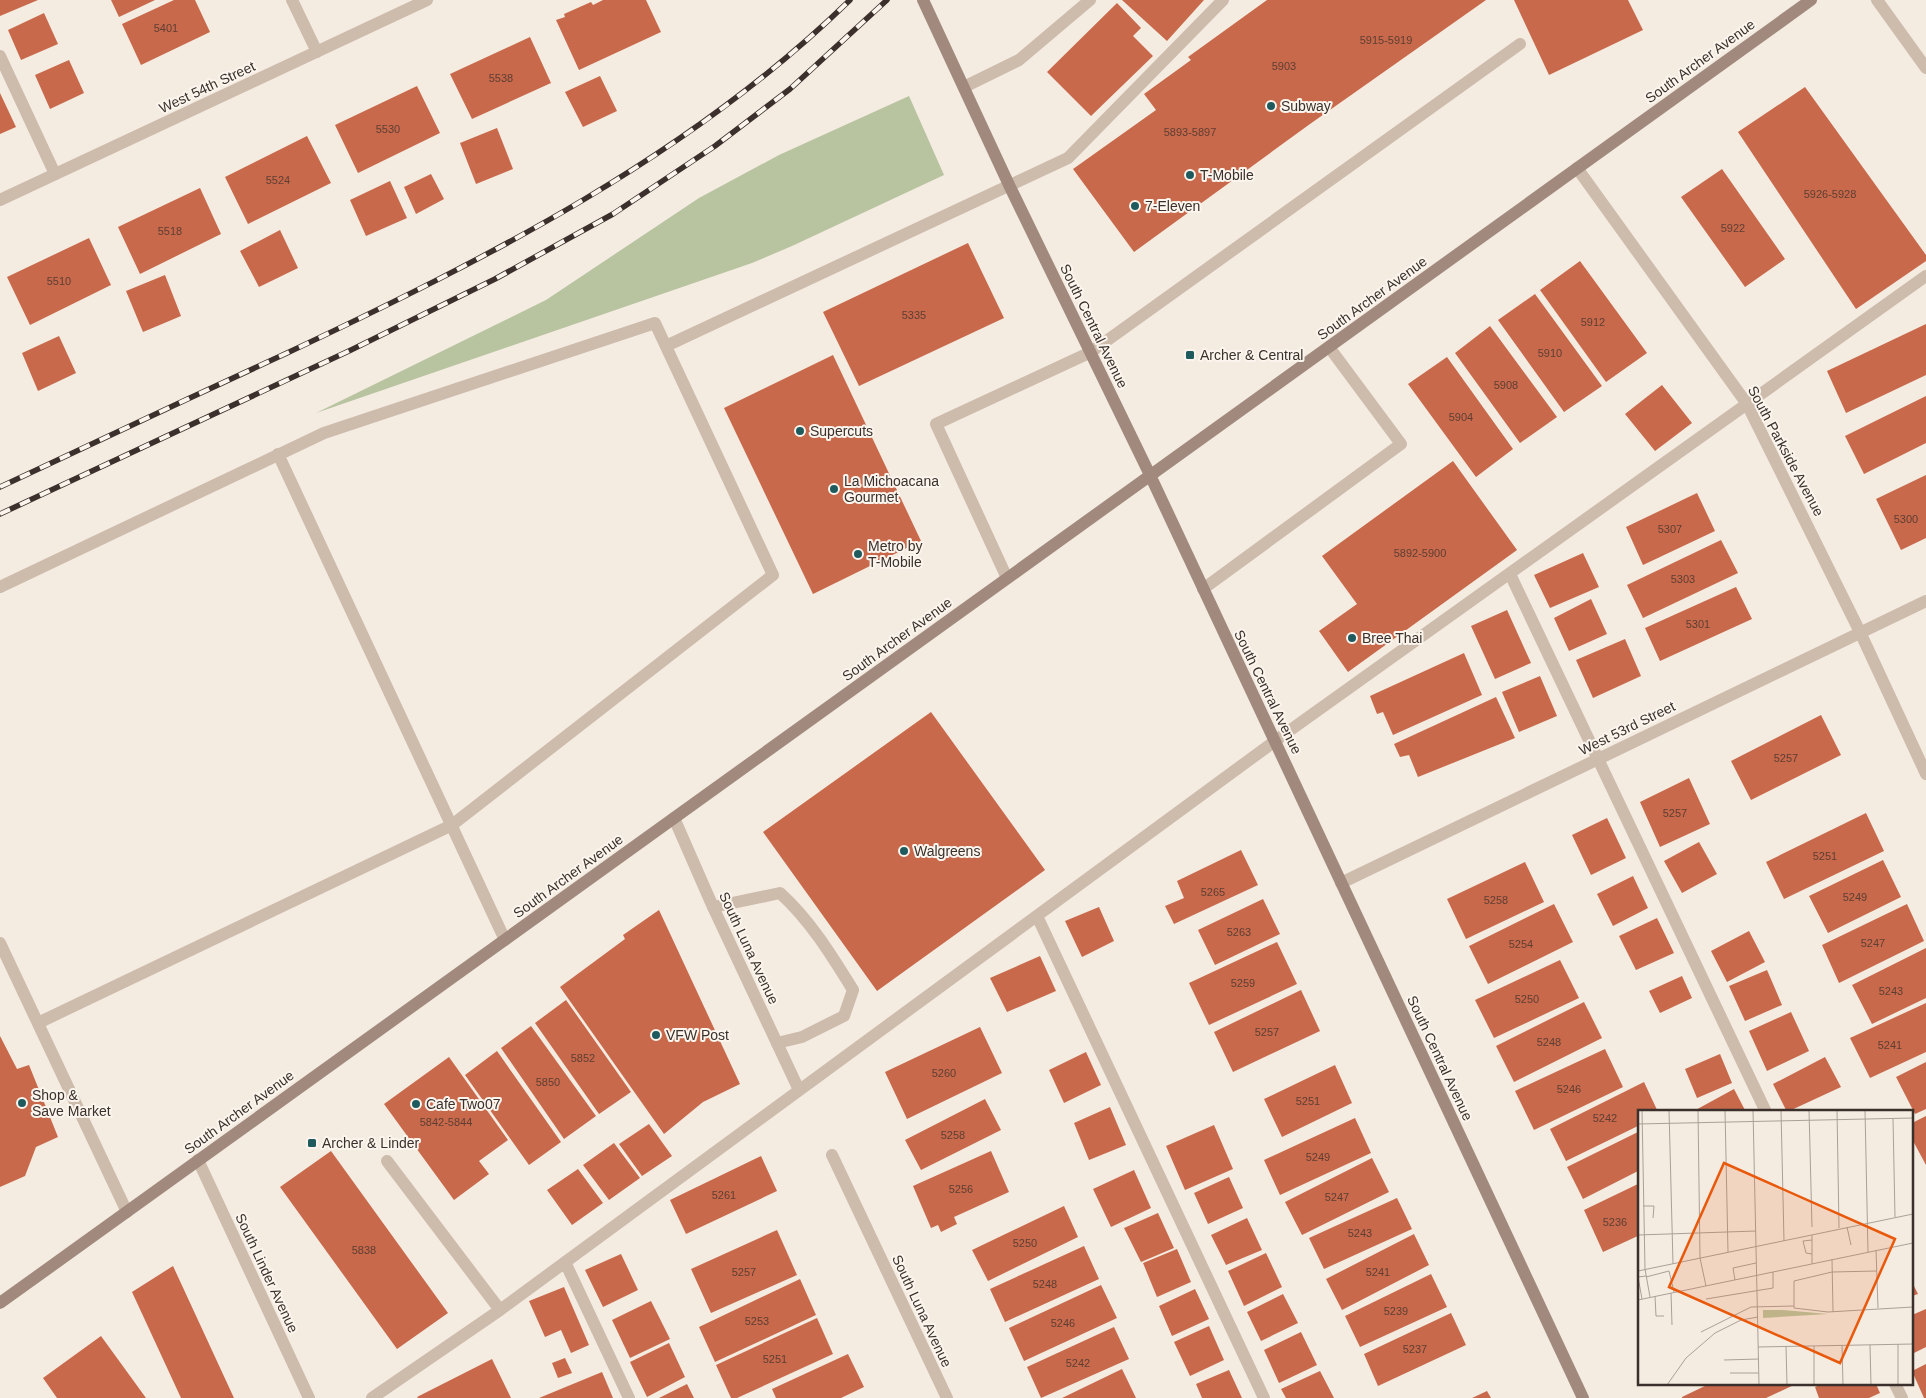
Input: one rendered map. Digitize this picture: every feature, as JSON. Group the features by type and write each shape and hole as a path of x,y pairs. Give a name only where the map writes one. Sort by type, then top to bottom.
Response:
{"main road":[{"name":"South Central Avenue","path":"923,0 1010,187 1150,475 1243,677 1275,741 1583,1398"},
{"name":"South Archer Avenue","path":"0,1303 1811,0"}],"street":[{"path":"292,0 317,52"},
{"name":"West 54th Street","path":"0,200 427,0"},
{"path":"964,87 1019,60 1090,0"},
{"path":"666,346 1010,187 1068,158 1224,0"},
{"path":"1877,0 1926,68"},
{"path":"1007,578 936,424 1091,352 1520,44"},
{"path":"0,56 55,174"},
{"name":"South Parkside Avenue","path":"1577,168 1747,404 1860,632 1926,774"},
{"path":"372,1398 500,1310 1275,741 1926,276"},
{"path":"0,587 324,433 655,323 773,575 452,825 38,1023"},
{"path":"1203,589 1401,444 1329,346"},
{"path":"278,454 505,940"},
{"path":"1510,574 1765,1110"},
{"name":"West 53rd Street","path":"1341,883 1926,601"},
{"name":"South Luna Avenue","path":"674,818 799,1090"},
{"path":"714,907 780,893 793,904 830,954 852,990 844,1016 802,1037 777,1043"},
{"path":"1037,916 1264,1398"},
{"path":"0,943 127,1212"},
{"name":"South Luna Avenue","path":"832,1155 947,1398"},
{"name":"South Linder Avenue","path":"198,1160 309,1398"},
{"path":"387,1161 500,1310"},
{"path":"565,1262 629,1398"},
{"path":"1896,1386 1902,1398"}],"green space":[{"path":"909,96 944,175 752,263 316,413 546,300 699,198 779,155"}],"building":[{"path":"0,0 38,0 0,16"},
{"path":"111,0 155,0 119,17"},
{"path":"174,0 195,0 210,32 141,65 122,24"},
{"path":"603,0 646,0 661,32 579,70 556,20 565,17 564,14 591,2 593,5"},
{"path":"1122,0 1204,0 1167,41"},
{"path":"1267,0 1486,0 1310,124 1134,252 1073,169 1156,110 1144,94 1191,60 1188,57"},
{"path":"1514,0 1628,0 1643,30 1549,75"},
{"path":"1117,3 1141,28 1133,36 1153,56 1091,116 1047,72"},
{"path":"44,13 58,44 21,60 8,30"},
{"path":"530,37 551,83 472,119 450,74"},
{"path":"69,60 84,93 50,109 35,75"},
{"path":"600,76 617,111 583,127 565,92"},
{"path":"417,86 440,133 358,173 335,125"},
{"path":"1805,87 1926,255 1926,261 1856,309 1738,132"},
{"path":"0,93 16,127 0,134"},
{"path":"497,128 513,169 476,184 460,143"},
{"path":"307,136 331,183 248,224 225,177"},
{"path":"1722,169 1785,259 1745,287 1681,197"},
{"path":"431,174 444,199 416,214 404,187"},
{"path":"390,181 407,218 366,236 350,200"},
{"path":"200,188 221,234 140,274 118,227"},
{"path":"280,230 298,268 259,287 240,251"},
{"path":"89,238 111,285 30,325 7,277"},
{"path":"968,243 1004,318 859,386 823,312"},
{"path":"1580,261 1647,353 1606,382 1540,290"},
{"path":"165,275 181,316 143,332 126,291"},
{"path":"1535,294 1602,386 1564,412 1498,320"},
{"path":"1926,324 1926,375 1846,413 1827,371"},
{"path":"1490,326 1557,417 1520,443 1455,353"},
{"path":"59,336 76,373 38,391 22,353"},
{"path":"833,355 921,541 813,594 724,408"},
{"path":"1447,357 1513,449 1476,477 1408,384"},
{"path":"1662,385 1692,423 1655,451 1625,414"},
{"path":"1926,396 1926,443 1864,474 1845,436"},
{"path":"1453,461 1517,550 1348,672 1319,631 1357,604 1322,556"},
{"path":"1926,475 1926,538 1901,550 1876,499"},
{"path":"1697,493 1715,531 1643,565 1626,527"},
{"path":"1721,540 1738,573 1643,618 1627,585"},
{"path":"1583,553 1599,587 1550,608 1534,575"},
{"path":"1736,587 1752,619 1660,661 1645,628"},
{"path":"1591,599 1607,634 1569,651 1554,618"},
{"path":"1507,610 1531,663 1495,679 1471,626"},
{"path":"1625,639 1641,676 1593,698 1576,660"},
{"path":"1464,653 1482,695 1393,735 1383,712 1377,714 1370,696"},
{"path":"1540,676 1557,716 1519,732 1502,692"},
{"path":"1496,697 1515,738 1418,777 1409,755 1400,757 1394,744"},
{"name":"Walgreens","path":"931,712 1045,870 877,991 763,832"},
{"path":"1821,715 1841,755 1751,800 1731,761"},
{"path":"1689,778 1710,824 1660,847 1640,802"},
{"path":"1866,813 1884,851 1784,899 1766,862"},
{"path":"1607,818 1626,858 1591,875 1572,835"},
{"path":"1699,842 1717,874 1682,893 1664,861"},
{"path":"1241,850 1258,885 1174,924 1165,906 1184,898 1177,881"},
{"path":"1883,860 1901,897 1828,933 1809,896"},
{"path":"1525,862 1544,902 1466,939 1447,899"},
{"path":"1633,876 1648,908 1613,926 1597,894"},
{"path":"1263,899 1280,934 1215,965 1198,930"},
{"path":"1554,904 1573,942 1488,984 1469,946"},
{"path":"1907,904 1924,941 1839,983 1822,945"},
{"path":"1099,907 1114,941 1082,957 1065,921"},
{"name":"VFW Post","path":"659,910 740,1084 703,1102 664,1134 560,987 625,939 623,935"},
{"path":"1657,918 1674,953 1636,970 1619,936"},
{"path":"1749,931 1765,962 1727,982 1711,951"},
{"path":"1277,942 1297,984 1209,1025 1189,983"},
{"path":"1926,948 1926,998 1872,1024 1852,985"},
{"path":"1040,956 1056,991 1007,1012 990,978"},
{"path":"1560,960 1579,998 1494,1038 1475,1000"},
{"path":"1767,970 1782,1005 1745,1021 1729,986"},
{"path":"1682,976 1692,998 1660,1013 1649,991"},
{"path":"1301,990 1320,1031 1233,1072 1214,1032"},
{"path":"566,1000 631,1092 599,1114 535,1023"},
{"path":"1584,1002 1602,1038 1514,1082 1496,1046"},
{"path":"1926,1003 1926,1052 1870,1078 1850,1038"},
{"path":"1791,1012 1809,1051 1767,1071 1749,1031"},
{"path":"531,1026 596,1116 564,1139 501,1048"},
{"path":"980,1027 1002,1073 907,1119 885,1072"},
{"name":"Shop & Save Market","path":"0,1036 17,1069 29,1065 58,1137 36,1147 25,1176 0,1187"},
{"path":"1605,1049 1623,1087 1534,1130 1515,1091"},
{"path":"497,1051 561,1142 529,1165 465,1075"},
{"path":"1086,1052 1101,1085 1064,1103 1049,1070"},
{"path":"1720,1054 1732,1083 1697,1098 1685,1069"},
{"path":"449,1057 508,1140 479,1161 489,1174 454,1200 384,1104"},
{"path":"1825,1057 1841,1087 1791,1110 1786,1110 1773,1084"},
{"path":"1926,1062 1926,1109 1915,1114 1896,1077"},
{"path":"1335,1065 1352,1103 1282,1137 1264,1099"},
{"path":"1644,1082 1657,1110 1638,1110 1638,1126 1566,1161 1550,1129"},
{"path":"1734,1089 1745,1110 1696,1110"},
{"path":"985,1099 1001,1130 921,1170 905,1140"},
{"path":"1110,1107 1126,1145 1089,1160 1074,1123"},
{"path":"1926,1116 1926,1165 1914,1143 1914,1122"},
{"path":"1355,1118 1371,1153 1280,1195 1264,1160"},
{"path":"649,1124 672,1156 642,1176 619,1144"},
{"path":"1214,1125 1233,1169 1185,1190 1166,1146"},
{"path":"1638,1132 1638,1171 1583,1199 1567,1167"},
{"path":"614,1143 640,1178 609,1200 583,1165"},
{"path":"331,1151 448,1313 397,1349 280,1187"},
{"path":"991,1151 1009,1192 954,1217 957,1224 941,1232 938,1225 931,1228 913,1186"},
{"path":"761,1156 777,1191 686,1234 670,1200"},
{"path":"1372,1158 1389,1192 1302,1235 1285,1202"},
{"path":"578,1169 603,1203 572,1225 547,1190"},
{"path":"1134,1170 1151,1208 1111,1227 1093,1189"},
{"path":"1229,1177 1243,1208 1208,1224 1194,1193"},
{"path":"1638,1184 1638,1236 1603,1252 1584,1210"},
{"path":"1397,1198 1412,1229 1324,1269 1309,1238"},
{"path":"1064,1206 1078,1237 988,1281 972,1250"},
{"path":"1158,1213 1174,1248 1141,1262 1124,1228"},
{"path":"1247,1218 1262,1250 1226,1265 1211,1235"},
{"path":"777,1230 797,1275 711,1313 691,1269"},
{"path":"1414,1234 1429,1265 1342,1310 1326,1279"},
{"path":"1084,1246 1099,1279 1005,1322 990,1289"},
{"path":"1177,1249 1191,1282 1157,1297 1143,1263"},
{"path":"1266,1253 1282,1287 1244,1306 1228,1271"},
{"path":"621,1254 638,1290 603,1307 585,1270"},
{"path":"173,1266 234,1398 181,1398 132,1292"},
{"path":"1431,1274 1447,1307 1360,1347 1345,1316"},
{"path":"800,1279 816,1315 715,1362 699,1327"},
{"path":"1101,1285 1117,1318 1024,1361 1009,1328"},
{"path":"1914,1286 1918,1294 1914,1295"},
{"path":"564,1287 589,1345 571,1353 561,1330 545,1337 529,1301"},
{"path":"1195,1289 1209,1319 1172,1336 1159,1306"},
{"path":"1283,1294 1298,1323 1261,1341 1247,1312"},
{"path":"651,1301 670,1339 630,1358 612,1320"},
{"path":"1926,1309 1926,1347 1914,1353 1914,1314"},
{"path":"1451,1313 1466,1345 1378,1386 1364,1354"},
{"path":"817,1318 833,1354 737,1398 731,1398 716,1365"},
{"path":"1209,1326 1224,1360 1190,1376 1174,1342"},
{"path":"1114,1327 1129,1359 1041,1398 1027,1367"},
{"path":"1301,1332 1317,1365 1279,1383 1264,1350"},
{"path":"101,1336 146,1398 57,1398 43,1378"},
{"path":"669,1343 685,1377 647,1397 630,1362"},
{"path":"848,1354 864,1387 841,1398 776,1398 772,1389"},
{"path":"565,1358 572,1373 558,1378 552,1363"},
{"path":"492,1359 511,1398 417,1397"},
{"path":"1926,1364 1926,1398 1924,1398 1914,1376 1914,1370"},
{"path":"1122,1369 1136,1398 1062,1398"},
{"path":"1229,1370 1242,1398 1202,1398 1196,1384"},
{"path":"1320,1371 1334,1398 1286,1398 1281,1389"},
{"path":"602,1372 613,1398 539,1398"},
{"path":"687,1384 694,1398 659,1398"},
{"path":"1705,1386 1792,1386 1766,1398 1682,1397"},
{"path":"1877,1386 1880,1393 1869,1398 1819,1398 1815,1387"},
{"path":"1487,1391 1491,1398 1472,1398"}],"railway":[{"path":"0,487 362,317 437,280 584,200 654,156 722,108 788,56 850,0"},
{"path":"0,514 351,350 495,279 613,214 715,146 790,89 887,0"}],"place":[{"name":"Subway","path":"1271,106"},
{"name":"T-Mobile","path":"1190,175"},
{"name":"7-Eleven","path":"1135,206"},
{"name":"Archer & Central","path":"1190,355"},
{"name":"Supercuts","path":"800,431"},
{"name":"La Michoacana Gourmet","path":"834,489"},
{"name":"Metro by T-Mobile","path":"858,554"},
{"name":"Bree Thai","path":"1352,638"},
{"name":"Walgreens","path":"904,851"},
{"name":"VFW Post","path":"656,1035"},
{"name":"Shop & Save Market","path":"22,1103"},
{"name":"Cafe Two07","path":"416,1104"},
{"name":"Archer & Linder","path":"312,1143"}]}
